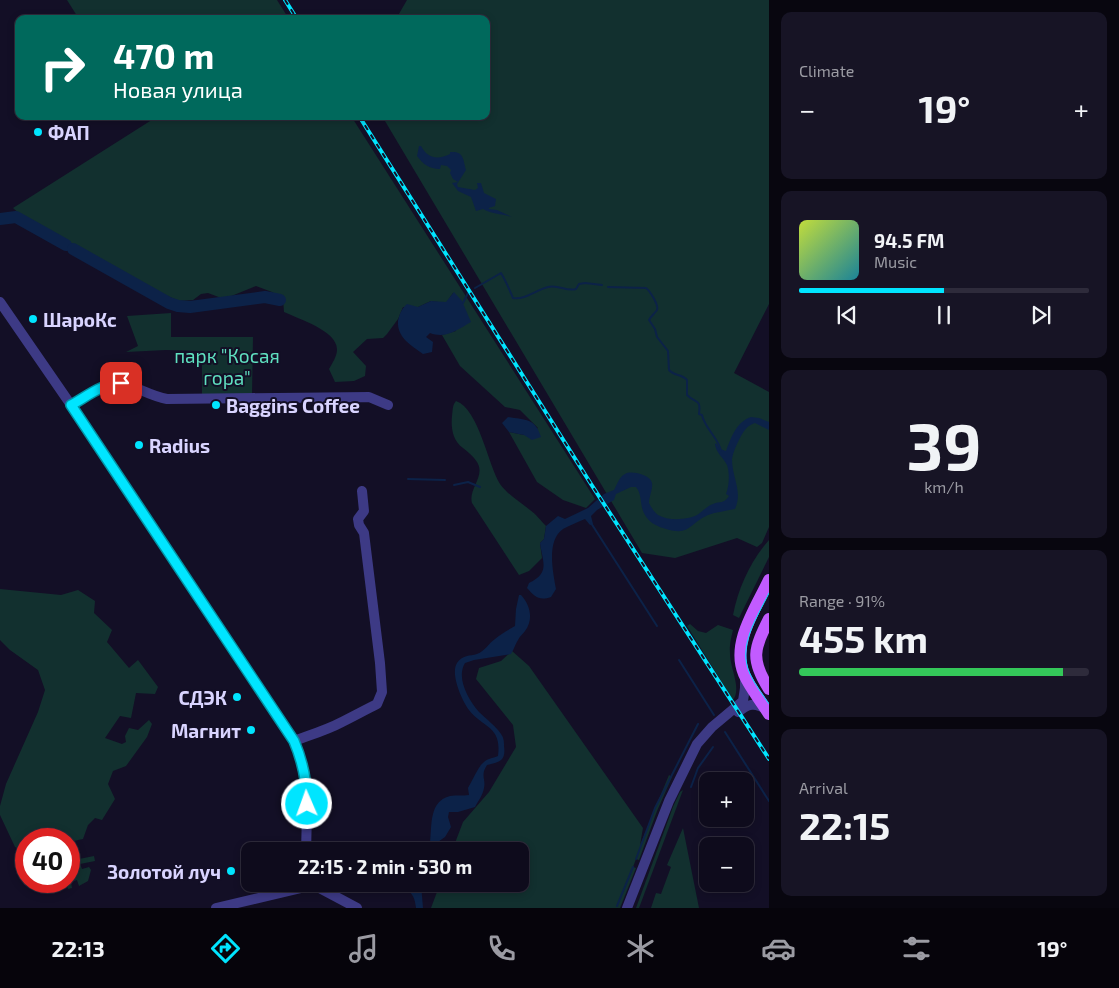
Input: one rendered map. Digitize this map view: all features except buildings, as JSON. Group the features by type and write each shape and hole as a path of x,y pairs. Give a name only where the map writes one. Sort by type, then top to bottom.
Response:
{"main road":[{"path":"767,711 744,675 741,661 742,639 769,580"},
{"path":"769,619 756,650 759,672 769,689"}],"street":[{"path":"0,302 71,405 294,741 304,769 307,788 306,842"},
{"path":"71,405 113,383 121,383 149,394 167,398 369,397 388,405"},
{"path":"294,741 343,722 354,714 377,704 382,692 364,533 358,519 364,511 362,492"},
{"path":"633,908 675,797 706,742 744,704 746,688 744,675"},
{"path":"627,908 668,801 697,744 712,727 744,704 758,705 767,711"},
{"path":"216,908 276,892"},
{"path":"245,908 293,896 300,892"},
{"path":"328,892 357,908"}],"green space":[{"path":"67,0 277,0 286,15 76,15"},
{"path":"407,0 769,0 769,304 734,373 769,392 769,527 762,543 757,547 737,538 675,558 642,553 384,120 490,120 490,15 398,15"},
{"path":"152,120 354,120 595,499 586,508 563,500 537,482 509,432 524,435 538,428 520,410 505,407 460,366 442,335 456,331 453,293 446,303 431,301 418,307 403,307 398,319 383,338 367,339 353,352 366,366 365,376 354,381 335,382 329,369 336,355 336,343 325,331 284,312 283,299 272,292 256,286 224,299 208,293 201,294 193,300 179,301 156,291 22,216 13,208"},
{"name":"парк \"Косая гора\"","path":"171,313 171,337 253,337 252,394 202,394 202,351 126,352 138,346 127,316"},
{"path":"456,401 464,406 477,426 500,484 510,495 534,513 546,526 544,539 540,543 542,558 529,571 519,575 472,503 471,498 478,477 479,467 474,458 459,445 454,437 452,420 453,406"},
{"path":"769,540 769,557 739,618 733,615 742,585 756,556"},
{"path":"0,589 61,595 78,590 95,601 94,613 112,630 107,642 129,668 138,660 158,687 155,694 136,693 131,718 120,716 105,738 122,744 126,742 125,736 129,728 138,730 149,720 152,724 147,737 126,766 113,771 108,784 115,799 102,820 95,818 88,825 83,839 80,840 80,828 15,828 15,847 0,815 0,806 6,784 38,712 45,690 38,670 10,650 0,640"},
{"path":"690,624 698,631 706,633 718,625 733,630 730,642 730,660 736,690 733,700 687,626"},
{"path":"512,651 529,666 643,828 640,845 669,775 672,777 639,860 636,859 633,867 636,868 620,908 431,908 437,892 529,892 529,842 455,842 463,822 489,792 516,747 513,725 476,679 479,668 501,661"},
{"path":"683,790 639,908 636,908 673,807 680,792"},
{"path":"683,828 699,908 651,908 656,893 661,894 671,867 667,865"},
{"path":"94,856 95,861 80,864 80,859"},
{"path":"80,864 82,869 89,867 91,870 88,881 80,885"}],"water":[{"path":"419,146 430,156 437,158 446,156 450,152 460,154 466,170 457,184 458,187 475,190 478,188 477,183 481,183 484,193 496,199 495,206 489,209 497,210 512,217 483,209 476,211 471,197 458,191 452,183 458,182 453,179 450,173 451,170 447,166 441,165 440,169 433,168 419,159 417,156"},
{"path":"454,292 462,301 471,322 456,331 446,334 436,335 430,333 426,337 433,342 432,352 423,354 402,337 398,327 401,312 407,304 418,307 431,301 446,302"},
{"path":"508,417 533,423 541,437 532,440 524,435 509,432 502,423"},
{"path":"751,417 769,422 769,430 755,423 752,424 743,432 736,447 732,459 738,490 735,509 708,515 688,529 672,530 658,526 649,520 643,511 638,490 636,487 631,487 616,494 614,500 597,510 591,516 593,524 590,525 585,519 563,529 558,534 554,541 552,557 556,589 551,597 543,599 537,597 527,588 529,583 540,575 544,567 540,543 544,539 546,526 558,516 565,519 588,508 604,494 614,490 625,474 640,474 651,480 649,503 657,514 662,517 683,519 693,517 711,505 725,500 729,496 726,494 729,480 728,468 715,444 720,449 726,451 738,427"},
{"path":"519,595 521,595 529,608 530,617 528,626 511,654 465,663 462,675 464,688 471,701 479,712 496,728 504,740 503,758 499,762 487,765 484,772 482,796 475,807 458,812 449,812 448,817 451,827 445,837 438,842 430,842 433,815 438,803 450,796 469,795 468,788 482,764 498,756 497,739 494,733 474,716 463,700 456,680 455,668 461,658 480,653 497,637 515,626"},
{"path":"410,892 422,892 423,908 416,908"}],"waterway":[{"path":"0,219 16,217 66,245"},
{"path":"73,249 169,303 178,306 190,307 265,297 280,300"},
{"path":"475,288 501,273 513,298 522,298 552,286 572,290 576,289 579,284 602,285"},
{"path":"608,287 646,288 652,295 657,310 649,320 655,329 657,337 668,351 669,370 687,380 687,395 698,403 699,414 702,415 721,451"},
{"path":"463,303 468,293"},
{"path":"408,479 445,480"},
{"path":"454,485 468,482 480,487"},
{"path":"591,523 657,626"},
{"path":"679,660 714,715"},
{"path":"636,859 655,808 698,724"},
{"path":"725,732 769,801"},
{"path":"691,787 698,768 713,747"},
{"path":"617,906 633,867"}],"tram line":[{"path":"769,593 750,632 746,653 750,674 769,704"}],"railway":[{"path":"285,0 294,15"},
{"path":"362,120 591,484 769,759"}],"place":[{"name":"ФАП","path":"38,132"},
{"name":"ШароКс","path":"33,319"},
{"name":"Baggins Coffee","path":"216,405"},
{"name":"Radius","path":"139,445"},
{"name":"СДЭК","path":"237,697"},
{"name":"Магнит","path":"251,730"},
{"name":"Золотой луч","path":"231,871"}],"route":[{"path":"121,383 113,383 71,405 294,741 304,769 307,804"}]}
